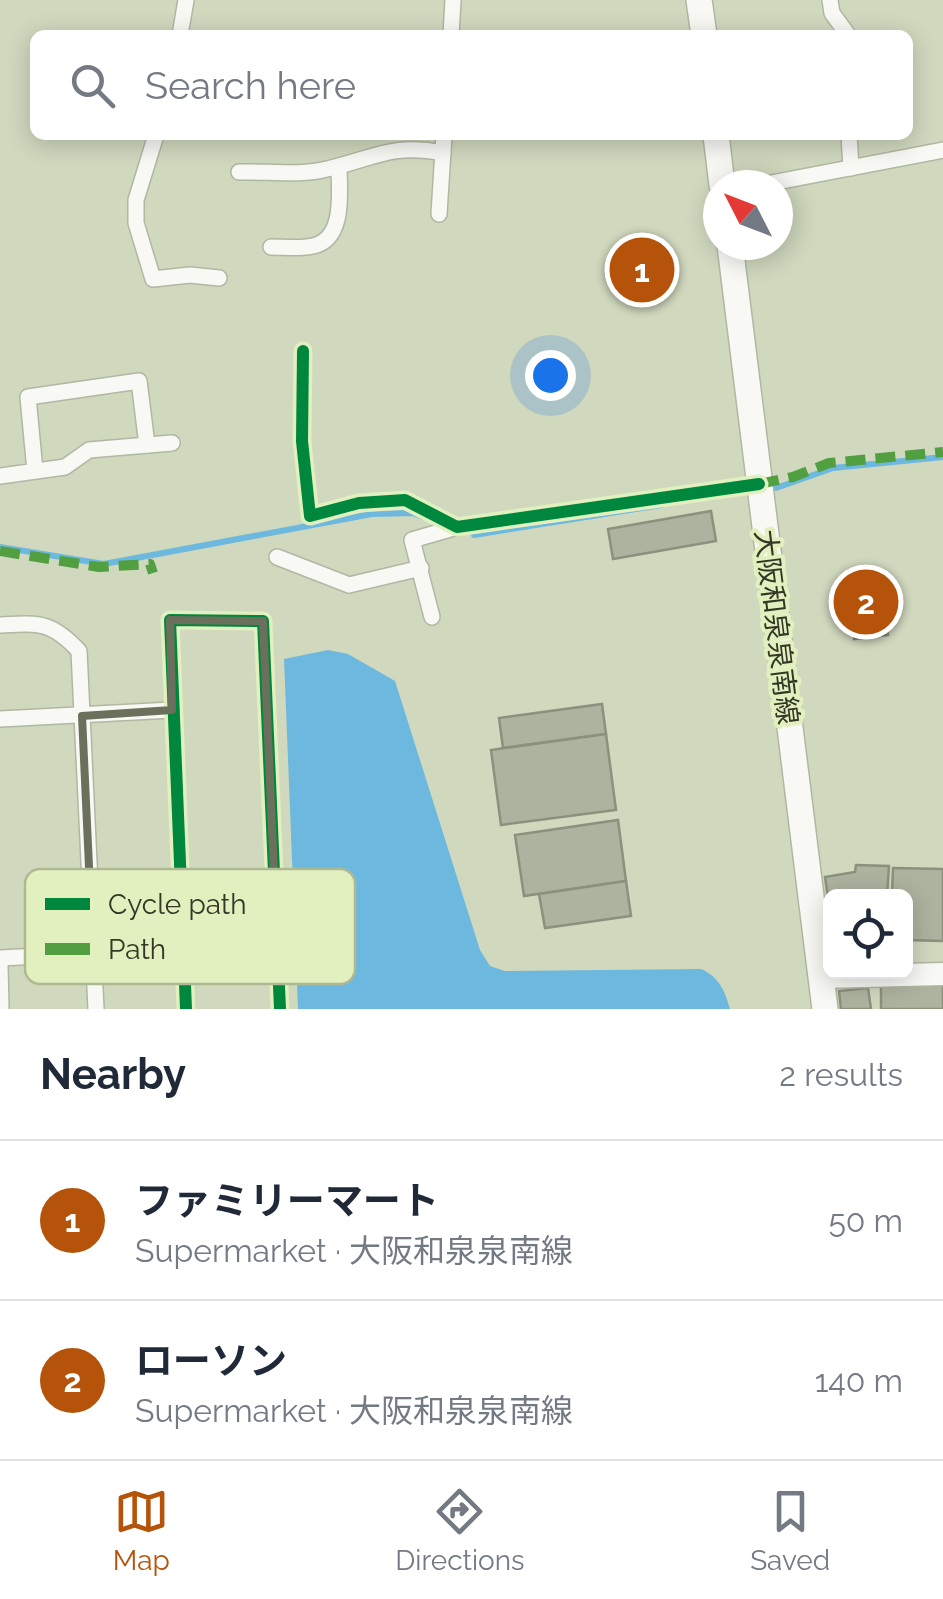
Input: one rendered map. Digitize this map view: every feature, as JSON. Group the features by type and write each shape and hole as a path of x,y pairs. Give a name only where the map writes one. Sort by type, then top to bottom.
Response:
{"main road":[{"path":"700,0 703,30"},
{"path":"717,140 720,170"},
{"name":"大阪和泉泉南線","path":"732,260 825,1009"}],"street":[{"path":"181,30 186,0"},
{"path":"451,30 453,0"},
{"path":"830,0 832,13 844,30"},
{"path":"154,140 136,200 136,223 153,279 190,275 218,278"},
{"path":"439,214 444,140"},
{"path":"848,140 851,168"},
{"path":"239,172 323,171 388,150 415,147 443,153"},
{"path":"793,179 943,150"},
{"path":"271,247 316,246 329,236 340,212 339,166"},
{"path":"304,350 302,440 310,516 359,503 405,500 457,528"},
{"path":"34,471 28,397 138,381 147,445"},
{"path":"0,476 65,466 89,450 172,443"},
{"path":"432,616 412,540 457,528 759,484"},
{"path":"277,557 349,585 421,568"},
{"path":"180,869 170,620 263,621 274,869"},
{"path":"0,625 58,628 79,650 89,869"},
{"path":"0,719 172,710"},
{"path":"0,958 25,957"},
{"path":"0,966 2,1009"},
{"path":"822,976 943,974"},
{"path":"95,984 96,1009"},
{"path":"185,984 186,1009"},
{"path":"279,984 280,1009"}],"highlighted area":[{"path":"170,620 263,621 277,944 93,953 82,716 172,710"}],"water":[{"path":"328,650 348,654 395,681 480,950 490,966 505,971 701,969 720,985 730,1009 298,1009 297,984 355,984 355,869 292,869 284,659"}],"building":[{"path":"711,511 716,541 613,559 608,529"},
{"path":"882,582 888,635 854,639 849,586"},
{"path":"602,704 606,734 503,748 499,718"},
{"path":"606,734 616,810 501,825 491,750"},
{"path":"618,820 626,881 524,896 515,835"},
{"path":"856,865 889,866 887,889 827,889 825,877 855,872"},
{"path":"893,868 943,869 943,941 913,940 913,889 892,889"},
{"path":"626,881 631,916 545,928 539,894"},
{"path":"881,984 943,985 943,1009 881,1009"},
{"path":"868,988 871,1009 841,1009 839,991"}],"waterway":[{"path":"776,488 833,468 943,457"},
{"path":"474,535 661,505"},
{"path":"0,547 104,564 372,514 413,513 423,517"}],"marked path":[{"path":"759,484 793,477 829,463 943,452"},
{"path":"0,551 99,567 150,564 153,573"}],"cycle path":[{"path":"303,351 302,441 310,516 359,503 405,500 457,527 759,484"},
{"path":"180,869 170,620 263,621 274,869"},
{"path":"185,984 186,1009"},
{"path":"279,984 280,1009"}],"place":[{"name":"ファミリーマート","path":"642,270"},
{"name":"ローソン","path":"866,602"}]}
